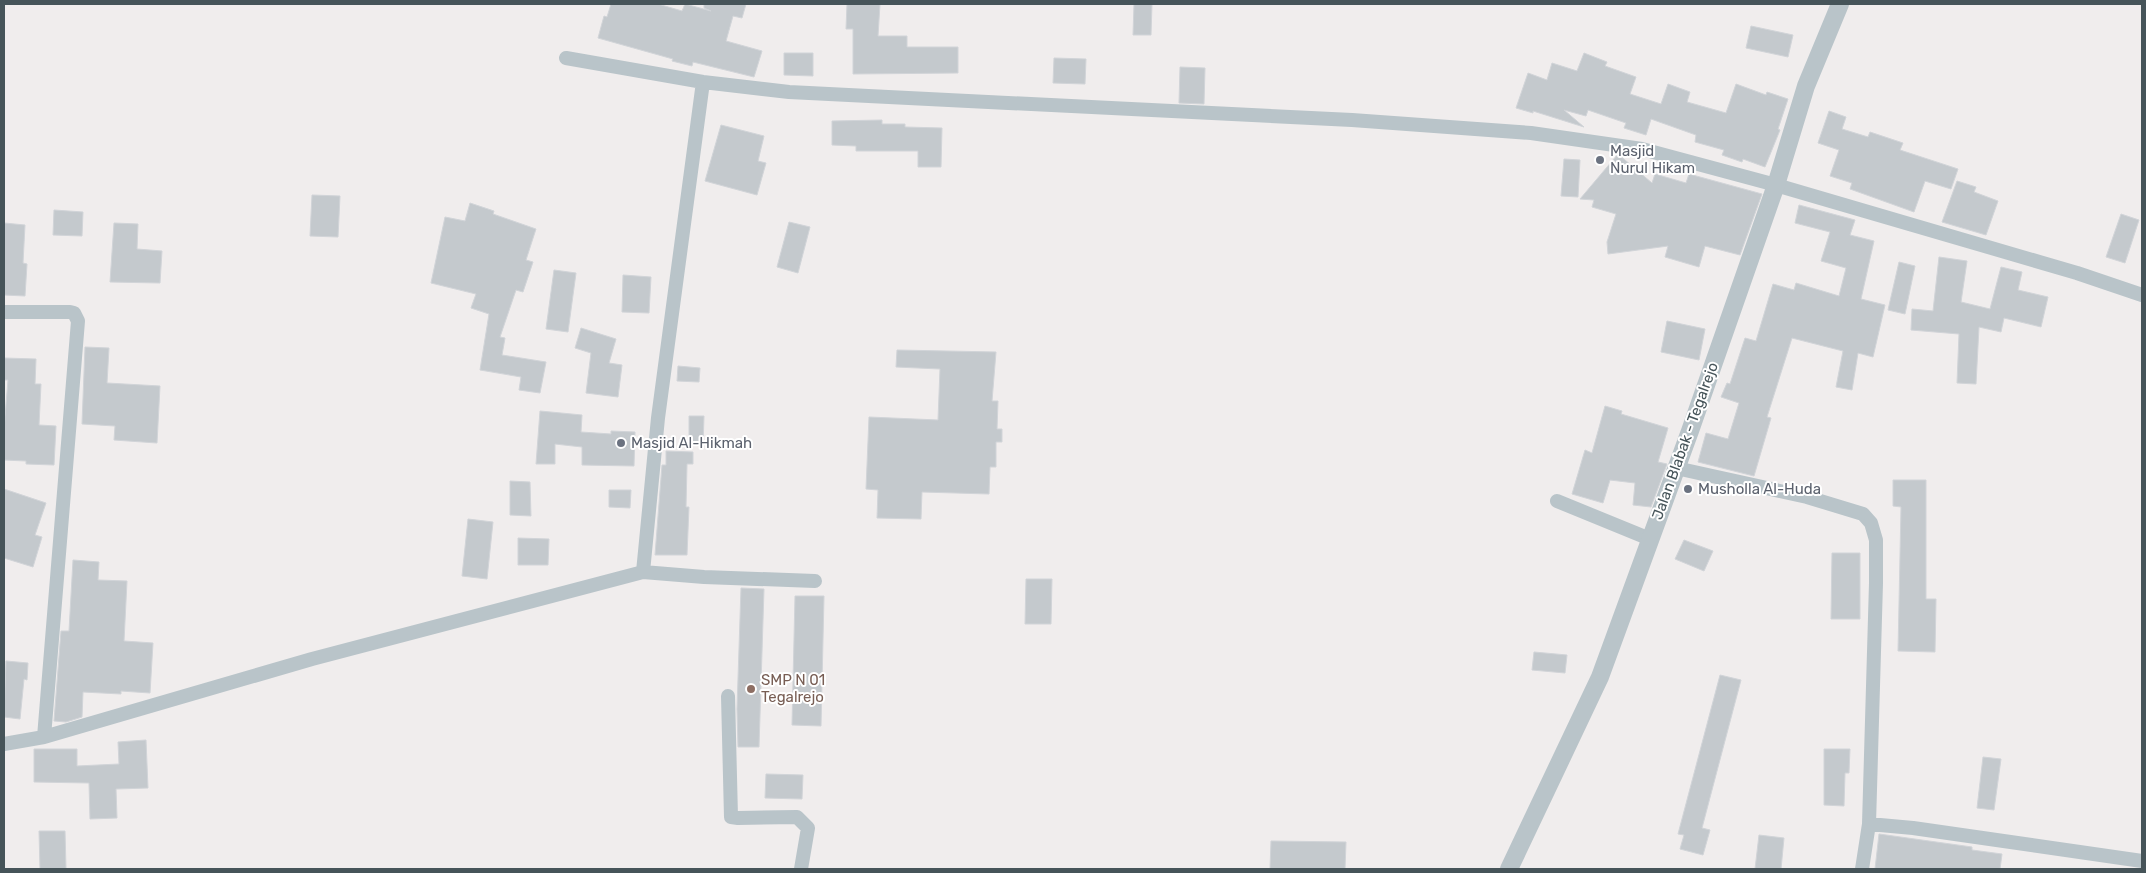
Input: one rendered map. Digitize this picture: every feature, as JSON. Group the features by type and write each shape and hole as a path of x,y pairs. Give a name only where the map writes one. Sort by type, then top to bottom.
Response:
{"street":[{"name":"Jalan Blabak - Tegalrejo","path":"1511,868 1600,677 1776,185 1806,86 1840,4"},
{"path":"566,58 704,82 789,92 1352,120 1531,133 1642,149 1776,185 2077,273 2142,295"},
{"path":"643,572 658,418 704,82"},
{"path":"4,312 70,312 74,313 78,321 44,737"},
{"path":"1676,468 1807,497 1862,514 1871,523 1876,540 1876,583 1869,824 1862,869"},
{"path":"1557,501 1650,539"},
{"path":"4,744 44,737 321,657 643,572 704,577 815,581"},
{"path":"728,696 731,817 797,817 808,828 801,869"},
{"path":"1869,824 1913,828 2142,862"}],"building":[{"path":"611,4 658,4 682,11 685,4 711,11 704,8 704,4 746,4 742,18 733,16 726,41 762,51 754,77 693,62 692,66 672,61 673,59 598,38 604,16 607,17"},
{"path":"847,4 880,4 878,36 907,36 907,47 958,47 958,73 853,74 853,29 846,29"},
{"path":"1134,4 1152,4 1151,35 1133,35"},
{"path":"1751,26 1793,35 1788,57 1746,48"},
{"path":"784,53 813,53 813,76 784,75"},
{"path":"1584,53 1607,62 1605,66 1636,77 1630,94 1661,104 1668,84 1690,92 1687,102 1726,113 1736,84 1766,95 1767,92 1788,99 1778,129 1780,130 1765,167 1743,159 1742,162 1722,155 1724,150 1695,142 1696,135 1651,119 1646,135 1624,128 1626,123 1588,110 1586,116 1564,110 1584,127 1533,111 1533,113 1516,108 1528,73 1547,80 1552,63 1577,71"},
{"path":"1054,58 1086,59 1085,84 1053,83"},
{"path":"1180,67 1205,68 1204,104 1179,103"},
{"path":"1829,111 1846,117 1842,129 1868,137 1870,132 1903,143 1900,150 1958,169 1951,189 1925,181 1914,212 1850,189 1852,183 1830,176 1839,150 1818,143"},
{"path":"882,120 882,124 905,124 905,127 942,128 941,167 918,167 918,151 856,151 856,146 832,145 832,121"},
{"path":"721,125 764,136 758,161 766,163 757,195 705,181"},
{"path":"1618,154 1652,183 1655,174 1686,183 1689,174 1762,194 1740,255 1705,246 1699,267 1665,257 1668,246 1608,254 1607,242 1616,214 1592,207 1594,200 1580,199"},
{"path":"1564,159 1580,160 1578,197 1561,196"},
{"path":"1957,181 1976,187 1974,192 1998,201 1986,235 1942,222"},
{"path":"312,195 340,196 338,237 310,236"},
{"path":"470,203 494,211 493,214 536,229 526,260 533,262 523,292 516,290 500,337 505,338 502,355 546,362 540,393 519,390 521,377 480,370 489,314 471,308 476,294 431,283 445,217 465,221"},
{"path":"1799,205 1855,220 1850,235 1874,241 1861,299 1885,305 1873,357 1858,353 1852,390 1836,387 1843,351 1792,338 1767,417 1771,418 1754,476 1698,462 1706,433 1728,439 1739,403 1721,397 1727,383 1730,384 1745,338 1756,341 1773,284 1794,290 1796,283 1839,296 1846,268 1821,261 1830,232 1795,223"},
{"path":"54,210 83,212 82,236 53,235"},
{"path":"2121,214 2139,220 2125,263 2106,257"},
{"path":"789,222 810,227 798,273 777,267"},
{"path":"4,223 25,225 23,263 27,264 25,296 4,295"},
{"path":"114,223 138,224 137,249 162,251 160,283 110,282"},
{"path":"1939,257 1967,261 1961,302 1990,309 2001,267 2022,272 2018,290 2048,297 2041,327 2004,318 2001,332 1979,327 1976,384 1957,383 1959,334 1911,330 1912,309 1933,311"},
{"path":"1899,262 1915,266 1905,314 1888,310"},
{"path":"554,270 576,273 568,332 546,329"},
{"path":"623,275 651,277 649,313 622,312"},
{"path":"1667,321 1705,329 1699,360 1661,352"},
{"path":"581,328 616,339 609,363 622,365 618,397 586,393 591,353 575,348"},
{"path":"85,347 109,348 107,383 160,386 157,443 114,440 115,426 82,424"},
{"path":"897,350 996,352 992,401 998,401 997,429 1002,429 1002,442 996,442 996,467 990,467 989,494 922,492 921,519 877,518 878,490 866,489 869,417 938,420 940,369 896,367"},
{"path":"4,358 36,359 35,384 41,384 39,425 56,426 54,465 26,464 26,461 4,460 4,429 8,380 4,380"},
{"path":"678,366 700,368 699,382 677,381"},
{"path":"1605,406 1622,411 1621,414 1668,428 1658,462 1667,464 1651,507 1633,505 1635,483 1610,480 1603,503 1572,494 1585,450 1592,453"},
{"path":"540,411 582,415 581,432 611,434 611,431 635,432 634,466 582,465 582,447 555,444 555,464 536,464"},
{"path":"689,416 704,416 703,446 689,445"},
{"path":"666,451 693,452 693,464 687,464 686,507 689,507 687,555 655,555 662,465 666,465"},
{"path":"1893,480 1926,480 1926,599 1936,599 1935,652 1898,651 1901,507 1893,506"},
{"path":"510,481 530,482 531,516 510,515"},
{"path":"4,489 46,503 35,535 42,537 33,567 4,558"},
{"path":"609,490 631,490 630,508 609,507"},
{"path":"468,519 493,522 487,579 462,576"},
{"path":"518,538 549,539 548,565 518,565"},
{"path":"1684,540 1713,551 1704,571 1675,559"},
{"path":"1832,553 1860,553 1860,619 1831,619"},
{"path":"73,560 99,562 98,580 127,581 124,641 153,643 150,693 121,691 121,694 83,692 82,717 66,722 54,721 61,631 69,631"},
{"path":"1026,579 1052,579 1051,624 1025,624"},
{"path":"741,588 764,589 759,747 738,747 737,709"},
{"path":"795,596 824,596 821,726 792,725"},
{"path":"1534,652 1567,655 1565,673 1532,670"},
{"path":"6,661 28,663 27,680 24,679 20,719 4,717"},
{"path":"1720,675 1741,680 1702,828 1710,830 1703,855 1680,849 1684,835 1678,834"},
{"path":"146,740 148,788 116,789 117,818 90,819 89,783 34,782 34,749 77,749 77,766 119,764 118,742"},
{"path":"1824,749 1850,749 1849,773 1845,773 1844,806 1824,805"},
{"path":"1983,757 2001,759 1994,810 1977,808"},
{"path":"766,774 803,775 802,799 765,798"},
{"path":"39,831 65,831 66,869 40,869"},
{"path":"1879,834 1972,847 1972,850 2002,854 2000,869 1875,869"},
{"path":"1759,835 1784,838 1781,869 1755,869"},
{"path":"1271,841 1346,842 1345,869 1270,869"}],"place":[{"name":"Masjid Nurul Hikam","path":"1600,160"},
{"name":"Masjid Al-Hikmah","path":"621,443"},
{"name":"Musholla Al-Huda","path":"1688,489"},
{"name":"SMP N 01 Tegalrejo","path":"751,689"}]}
